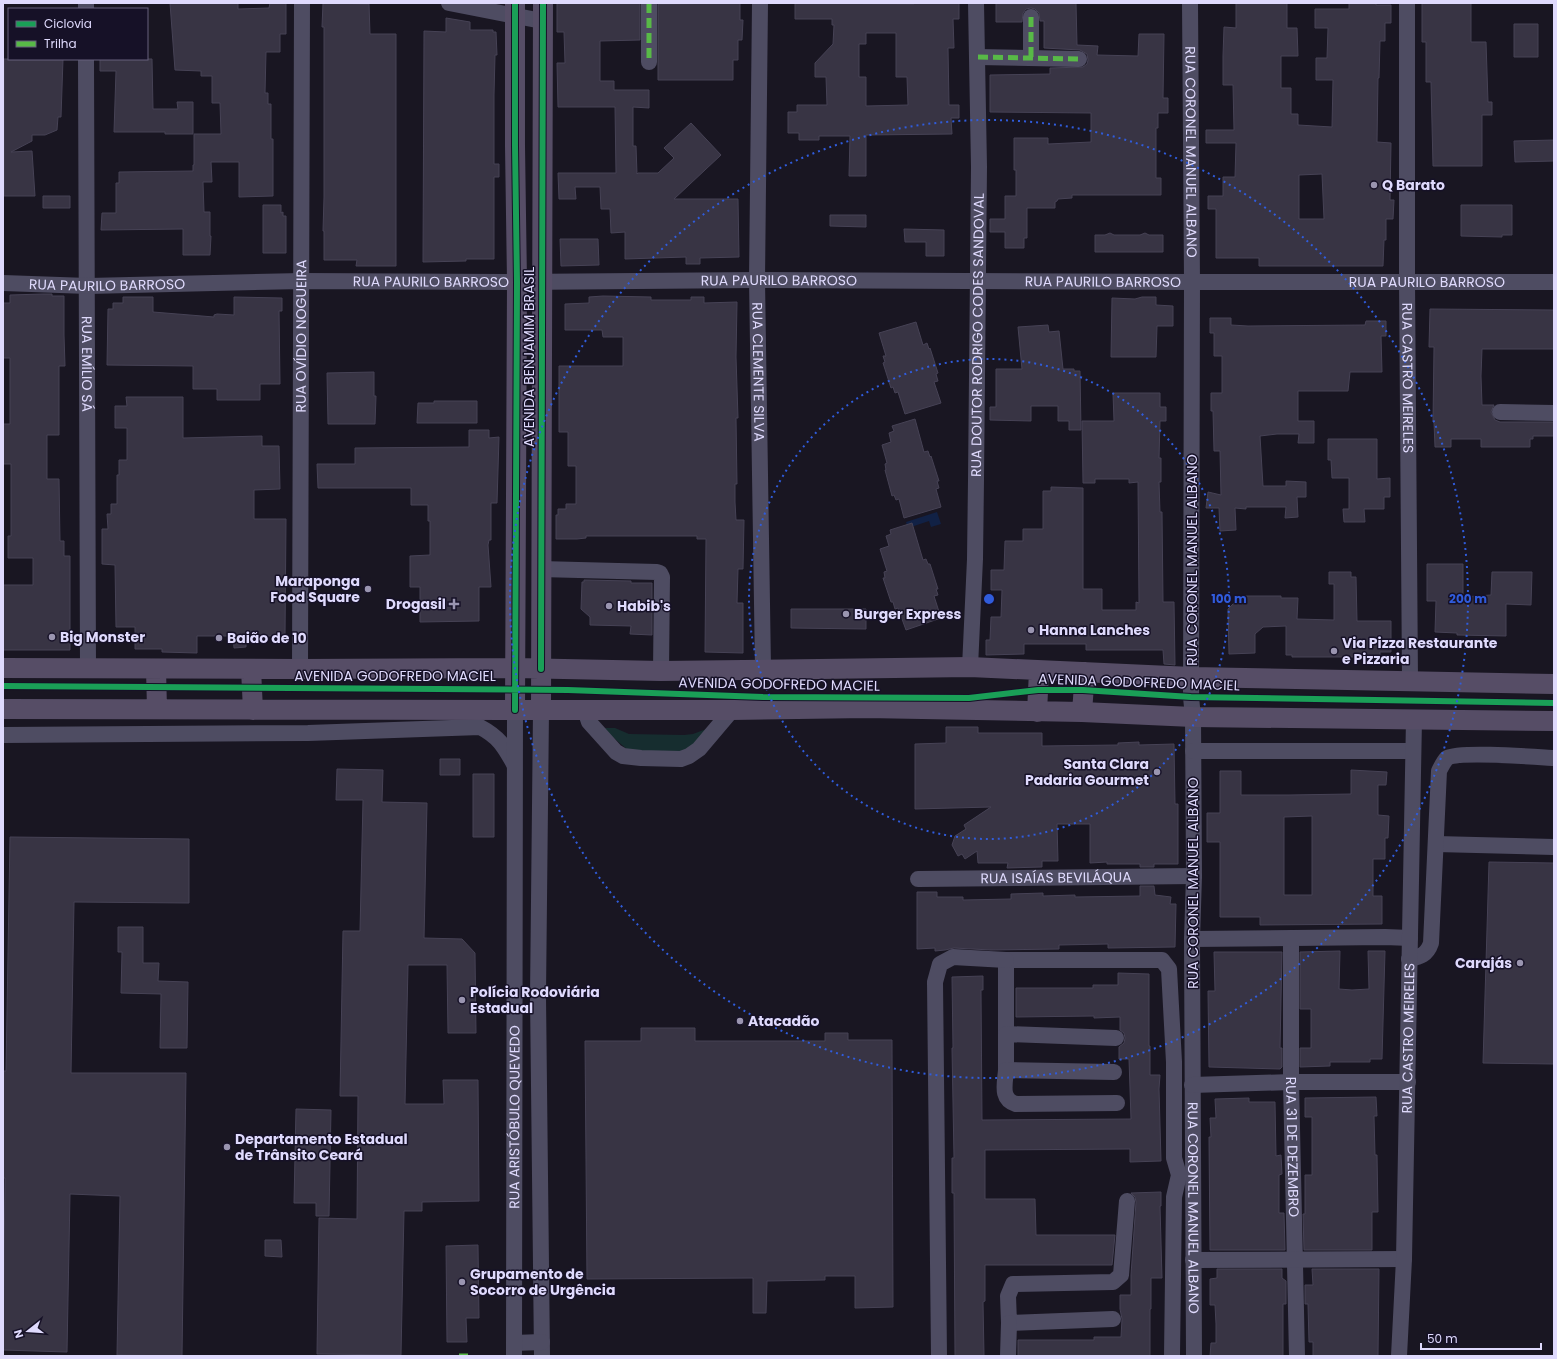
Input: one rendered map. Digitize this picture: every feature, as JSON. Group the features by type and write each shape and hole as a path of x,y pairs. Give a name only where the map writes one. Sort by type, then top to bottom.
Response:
{"main road":[{"name":"AVENIDA BENJAMIM BRASIL","path":"514,710 517,282 515,146 516,9"},
{"name":"AVENIDA BENJAMIM BRASIL","path":"541,710 540,570 542,12"},
{"name":"AVENIDA GODOFREDO MACIEL","path":"3,668 514,668 661,671 763,668 970,667 1192,677 1554,684"},
{"path":"156,668 156,709"},
{"path":"251,668 253,710"},
{"path":"1037,712 1039,671"},
{"path":"1082,712 1085,672"},
{"name":"AVENIDA GODOFREDO MACIEL","path":"3,709 732,710 867,708 1082,712 1193,717 1554,721"}],"street":[{"name":"RUA OVÍDIO NOGUEIRA","path":"300,669 302,3"},
{"path":"449,3 542,12"},
{"path":"649,3 649,62"},
{"name":"RUA CLEMENTE SILVA","path":"760,3 757,280 763,668"},
{"name":"RUA DOUTOR RODRIGO CODES SANDOVAL","path":"970,667 975,559 979,167 976,3"},
{"name":"RUA CORONEL MANUEL ALBANO","path":"1190,3 1194,876 1192,939 1192,1085 1186,1176 1193,1260 1194,1356"},
{"name":"RUA CASTRO MEIRELES","path":"1407,3 1407,281 1410,681"},
{"path":"1031,17 1032,58"},
{"path":"978,57 1079,59"},
{"name":"RUA EMÍLIO SÁ","path":"86,60 88,286 88,668"},
{"name":"RUA PAURILO BARROSO","path":"3,283 88,286 302,281 542,282 977,280 1192,282 1554,282"},
{"path":"1500,412 1554,413"},
{"path":"540,570 659,572 662,577 661,671"},
{"path":"253,710 254,733"},
{"name":"RUA ARISTÓBULO QUEVEDO","path":"514,710 514,1349"},
{"name":"RUA ARISTÓBULO QUEVEDO","path":"541,710 538,996 542,1349"},
{"path":"585,710 589,722 616,752 623,756 681,759 689,756 702,746 732,710"},
{"name":"RUA CASTRO MEIRELES","path":"1399,1356 1404,1259 1414,719"},
{"path":"3,735 308,733 480,728 492,733 504,747 514,766"},
{"path":"1193,751 1413,751"},
{"path":"1409,959 1425,955 1431,944 1439,771 1446,759 1456,755 1554,758"},
{"path":"1436,844 1554,847"},
{"name":"RUA ISAÍAS BEVILÁQUA","path":"918,879 1194,876"},
{"name":"RUA 31 DE DEZEMBRO","path":"1291,938 1291,1082 1297,1356"},
{"path":"1192,939 1410,938"},
{"path":"939,1356 935,982 940,964 953,957 1006,960 1162,960 1169,969 1174,1062 1174,1158 1186,1176 1174,1197 1172,1356"},
{"path":"1006,960 1005,1095 1009,1101 1016,1104 1117,1103"},
{"path":"514,996 538,996"},
{"path":"1006,1034 1116,1038"},
{"path":"1006,1070 1114,1072"},
{"path":"1192,1085 1291,1082 1408,1082"},
{"path":"1008,1356 1008,1296 1013,1284 1113,1282 1121,1275 1127,1201"},
{"path":"1193,1260 1404,1259"},
{"path":"1009,1323 1113,1319"},
{"path":"514,1349 542,1349"}],"green space":[{"path":"602,728 615,728 629,734 684,735 693,734 709,728 693,745 681,753 628,750"}],"water":[{"path":"937,512 941,524 931,527 929,521 908,528 906,522"}],"building":[{"path":"170,3 238,3 238,9 269,8 270,3 286,3 286,34 280,34 280,52 266,52 265,93 268,93 268,104 271,104 271,139 273,139 273,196 239,197 239,162 211,162 212,182 203,182 204,212 210,212 210,255 183,255 183,229 101,230 102,213 116,213 116,183 119,183 119,172 193,171 194,134 221,134 220,103 212,103 212,76 201,76 201,71 175,70"},
{"path":"323,3 369,4 370,34 396,34 396,266 356,266 357,260 324,260"},
{"path":"557,3 640,3 640,40 600,41 600,81 614,81 614,90 649,90 649,108 633,107 633,146 636,146 637,174 658,173 674,158 664,148 691,123 721,155 674,199 738,199 739,257 700,258 700,264 686,264 686,257 625,259 625,232 611,233 610,209 601,209 600,187 575,187 576,199 559,199 558,173 616,173 615,107 558,107 557,63 565,63 564,32 557,32"},
{"path":"740,3 740,20 743,20 742,40 738,40 738,60 733,60 733,80 658,80 658,4"},
{"path":"795,3 959,3 959,19 953,19 954,48 948,48 949,105 959,105 959,118 951,118 952,134 866,135 866,176 849,176 850,136 819,136 819,140 799,140 799,133 788,133 788,112 797,112 797,105 827,105 826,77 815,77 815,63 833,44 834,25 832,25 832,19 795,19","holes":["866,33 896,33 896,77 907,77 908,105 866,106 866,77 859,77 859,44 866,44"]},
{"path":"996,3 1076,3 1077,45 1098,46 1097,55 1138,56 1139,34 1164,34 1163,98 1168,98 1168,113 1158,113 1158,128 1156,128 1156,178 1161,178 1161,195 1072,195 1072,198 1058,199 1055,202 1055,208 1027,208 1027,238 1024,238 1024,248 1005,248 1005,232 990,232 990,219 1005,219 1005,196 1016,196 1014,138 1048,138 1048,144 1091,142 1091,113 990,112 990,75 1050,74 1050,68 1083,67 1087,64 1088,60 1087,54 1080,50 1044,48 1044,21 1040,21 1039,13 1035,9 1026,9 1023,13 1022,22 996,22"},
{"path":"1236,3 1287,3 1287,28 1297,28 1298,56 1281,56 1281,88 1291,88 1291,114 1298,114 1298,125 1332,127 1333,80 1316,80 1316,58 1327,58 1328,28 1315,28 1315,9 1349,9 1349,3 1376,3 1376,5 1391,5 1391,23 1385,23 1385,41 1380,41 1378,78 1377,142 1391,143 1390,200 1394,200 1393,219 1386,219 1386,240 1384,240 1383,266 1259,266 1259,258 1216,258 1216,209 1208,209 1208,196 1223,196 1223,177 1235,177 1236,143 1206,143 1206,130 1234,130 1233,85 1223,85 1223,56 1224,27 1236,28","holes":["1322,174 1324,219 1299,219 1299,175"]},
{"path":"1422,3 1471,3 1471,42 1486,42 1488,102 1492,102 1492,115 1482,115 1482,166 1433,166 1431,82 1426,82 1426,42 1422,42"},
{"path":"446,18 470,22 470,30 493,30 493,32 496,32 497,55 495,55 494,164 499,164 499,177 494,177 494,259 423,262 424,31 446,32"},
{"path":"1514,24 1538,24 1538,57 1514,57"},
{"path":"4,59 63,60 61,117 58,117 57,130 45,135 32,135 32,141 11,152 32,151 35,196 4,196"},
{"path":"152,59 153,109 178,109 177,102 193,102 193,134 165,134 165,132 114,132 116,71 100,71 100,60"},
{"path":"1554,140 1554,161 1515,162 1514,141"},
{"path":"43,196 70,196 70,208 43,208"},
{"path":"263,205 281,205 281,213 283,212 283,216 286,216 286,253 263,253"},
{"path":"1461,205 1512,205 1512,235 1502,235 1502,237 1461,236"},
{"path":"830,215 866,215 866,227 830,226"},
{"path":"904,229 944,230 944,256 926,256 926,242 905,242"},
{"path":"1110,233 1114,235 1140,235 1145,233 1149,235 1163,235 1163,252 1095,252 1095,235 1105,235"},
{"path":"560,239 598,239 599,265 561,266"},
{"path":"52,294 52,296 64,296 65,366 59,366 59,435 47,435 47,479 59,479 60,541 64,541 64,556 70,556 70,650 3,650 3,585 33,585 33,558 8,558 8,536 11,536 11,464 3,464 3,424 10,424 10,358 3,358 3,303 10,303 10,295"},
{"path":"123,297 153,297 153,312 214,317 214,315 217,314 234,315 234,297 282,298 282,311 279,311 280,384 260,384 260,400 217,400 217,389 193,389 193,366 107,365 108,309 113,309 113,303 123,303"},
{"path":"589,297 651,297 651,300 691,300 691,297 704,297 704,303 737,302 736,357 738,418 736,418 737,484 735,484 735,502 736,520 744,520 743,569 738,569 737,603 743,603 743,653 705,652 706,539 697,539 697,536 586,536 586,538 577,539 556,539 556,515 558,515 558,509 566,509 566,504 576,504 576,466 568,466 568,432 559,432 559,366 623,366 623,337 603,337 602,330 565,330 565,304 589,303"},
{"path":"1142,297 1156,297 1156,305 1173,306 1173,326 1157,326 1156,357 1111,357 1112,298 1135,299"},
{"path":"1430,309 1554,310 1554,349 1482,349 1481,376 1482,405 1494,405 1491,412 1495,420 1500,422 1554,422 1554,436 1533,436 1533,439 1530,439 1530,447 1481,447 1481,439 1451,439 1451,447 1435,447 1433,422 1434,347 1429,347"},
{"path":"1210,318 1231,318 1231,325 1248,326 1365,325 1366,321 1386,321 1386,336 1381,336 1382,372 1350,372 1348,391 1298,391 1298,421 1314,421 1314,443 1298,443 1299,434 1260,436 1263,486 1286,486 1286,481 1306,482 1306,497 1297,497 1298,517 1285,518 1286,507 1246,507 1246,509 1235,508 1236,530 1220,531 1219,508 1206,508 1208,492 1221,495 1220,451 1214,451 1211,393 1222,393 1222,356 1214,356 1214,333 1210,333"},
{"path":"916,322 923,345 927,343 929,349 930,348 938,373 936,374 938,381 934,382 941,403 905,414 898,392 895,393 893,387 891,388 883,363 885,362 883,356 886,356 879,333"},
{"path":"1048,325 1049,332 1059,331 1063,369 1074,369 1074,371 1080,371 1081,430 1069,430 1069,421 1058,421 1058,406 1031,406 1031,421 990,420 990,407 996,407 996,369 1022,369 1018,327"},
{"path":"374,372 374,396 376,396 375,424 328,424 327,373"},
{"path":"1113,393 1160,393 1160,407 1166,407 1166,421 1160,421 1159,458 1161,458 1161,482 1159,482 1160,512 1162,512 1163,602 1174,602 1175,665 1164,664 1163,650 1086,650 1086,644 1024,644 1024,654 986,655 986,640 990,640 991,617 1001,617 1002,590 991,590 991,570 1004,570 1005,541 1023,541 1023,529 1043,529 1043,491 1051,491 1051,487 1083,488 1083,589 1102,589 1102,610 1136,610 1136,602 1139,603 1138,482 1129,483 1129,479 1095,479 1095,483 1083,483 1082,421 1114,421"},
{"path":"126,397 183,397 183,438 262,436 262,446 279,446 280,489 254,490 254,519 286,519 285,636 246,636 246,647 234,648 233,636 197,636 197,653 162,652 162,649 135,649 135,627 116,627 115,565 102,564 102,529 108,529 107,514 111,514 111,504 117,504 117,475 119,475 119,460 127,460 127,428 115,428 115,406 127,406"},
{"path":"434,401 477,401 477,423 417,423 418,403 434,403"},
{"path":"915,419 924,452 928,451 930,457 931,456 939,481 937,481 939,488 936,489 941,507 904,518 899,499 896,500 894,495 892,496 885,470 885,464 887,463 882,445 891,442 889,433 894,431 892,426"},
{"path":"469,430 489,430 489,438 499,437 497,503 491,503 491,540 489,540 488,545 491,587 479,587 479,621 420,622 420,587 410,587 410,556 430,555 430,521 428,521 428,505 411,505 411,488 318,488 317,464 355,464 355,448 469,447"},
{"path":"1328,439 1377,439 1377,479 1390,478 1390,497 1384,497 1384,509 1364,509 1365,522 1344,522 1343,509 1349,509 1349,478 1332,478 1331,460 1328,460"},
{"path":"912,523 923,560 926,559 928,564 930,564 938,589 936,589 938,595 934,596 941,618 906,630 898,608 895,609 893,602 891,602 883,578 885,578 884,572 887,571 880,549 889,546 886,536 891,534 890,530"},
{"path":"1427,564 1463,564 1463,597 1491,595 1492,572 1532,572 1531,605 1506,604 1506,636 1457,635 1457,633 1435,632 1436,601 1427,601"},
{"path":"1329,572 1351,572 1351,577 1356,577 1357,621 1391,621 1391,652 1380,652 1380,657 1292,657 1292,655 1286,655 1286,626 1263,627 1255,634 1255,653 1229,654 1228,609 1241,596 1281,596 1281,598 1298,598 1297,619 1334,620 1334,584 1329,584"},
{"path":"584,580 652,583 652,635 630,634 631,626 590,625 590,617 581,609 582,582 584,582"},
{"path":"791,609 866,609 866,629 791,628"},
{"path":"946,727 978,727 978,733 1042,733 1042,746 1118,745 1118,743 1139,742 1139,745 1174,744 1175,804 1178,804 1178,864 1154,864 1154,867 1140,867 1140,864 1107,864 1107,862 1090,863 1090,824 1057,824 1058,861 1042,861 1042,867 1007,868 1008,863 978,863 977,851 965,859 962,854 958,856 952,845 955,836 966,829 964,825 991,807 915,809 915,744 946,743"},
{"path":"440,759 460,759 460,775 440,775"},
{"path":"337,769 383,770 382,802 427,803 424,938 462,939 475,953 476,1033 448,1033 447,965 408,965 405,1104 444,1104 443,1080 478,1080 479,1201 422,1202 422,1211 404,1211 401,1355 317,1354 319,1218 357,1219 358,1096 340,1096 343,931 360,931 363,800 336,800"},
{"path":"1351,770 1387,772 1386,785 1378,785 1378,815 1389,816 1388,838 1385,838 1385,859 1373,859 1373,896 1382,896 1382,924 1260,925 1260,917 1220,917 1220,842 1207,842 1207,813 1220,813 1220,771 1241,771 1241,795 1351,794","holes":["1312,816 1312,895 1284,895 1284,817"]},
{"path":"473,774 494,774 494,837 473,837"},
{"path":"10,837 189,839 189,903 74,902 71,1073 186,1073 182,1356 117,1355 120,1196 70,1194 67,1352 3,1350 5,1178 3,1178 3,1071 6,1071"},
{"name":"Carajás","path":"1489,862 1554,863 1554,1064 1483,1063"},
{"path":"1140,886 1154,886 1155,895 1171,897 1170,904 1176,904 1175,947 1108,948 1108,944 1059,945 1059,949 991,950 954,948 935,951 935,948 917,949 917,892 937,892 937,897 963,897 963,900 1011,899 1011,894 1043,893 1043,896 1075,895 1075,897 1140,896"},
{"path":"118,927 143,927 143,963 159,963 158,981 188,982 187,1048 160,1048 161,994 121,993 122,952 118,952"},
{"path":"1340,951 1339,989 1352,990 1369,989 1368,951 1385,951 1382,1059 1370,1059 1370,1062 1330,1062 1330,1066 1300,1067 1300,1048 1311,1048 1311,1009 1300,1009 1300,952"},
{"path":"1214,952 1282,952 1280,1048 1282,1048 1282,1067 1280,1069 1209,1067 1208,991 1215,991"},
{"path":"1118,973 1149,974 1150,1075 1160,1075 1161,1161 1130,1162 1130,1149 985,1150 985,1199 1035,1199 1036,1235 1115,1235 1112,1265 985,1265 985,1301 983,1302 984,1356 955,1356 954,1193 952,1193 952,1158 954,1158 952,977 983,976 983,990 981,990 982,1120 1131,1119 1129,1059 1119,1059 1119,1047 1124,1043 1125,1038 1124,1033 1120,1030 1120,1017 1016,1017 1016,988 1093,988 1093,985 1118,985"},
{"path":"641,1028 695,1028 695,1041 825,1041 825,1033 848,1033 848,1040 892,1040 893,1307 855,1308 855,1276 825,1276 825,1280 767,1281 766,1313 753,1313 753,1278 587,1279 585,1041 641,1041"},
{"path":"1376,1097 1377,1116 1374,1116 1375,1155 1377,1155 1378,1212 1372,1212 1372,1250 1304,1250 1303,1214 1305,1214 1305,1175 1312,1175 1312,1117 1305,1117 1305,1098"},
{"path":"1249,1098 1249,1102 1275,1102 1276,1156 1281,1155 1282,1174 1279,1175 1279,1213 1284,1213 1285,1250 1210,1250 1210,1118 1216,1118 1215,1099"},
{"path":"296,1109 331,1110 329,1216 316,1216 316,1203 294,1203"},
{"path":"1161,1192 1162,1278 1151,1278 1150,1356 1018,1356 1018,1340 1094,1340 1094,1337 1121,1337 1122,1319 1120,1295 1131,1295 1136,1202 1135,1197 1131,1193"},
{"path":"265,1240 281,1240 282,1257 265,1256"},
{"name":"Grupamento de Socorro de Urgência","path":"478,1245 479,1318 466,1318 467,1342 447,1342 446,1246"},
{"path":"1217,1269 1282,1269 1282,1278 1286,1281 1286,1304 1283,1304 1283,1356 1210,1356 1211,1343 1216,1343 1216,1324 1215,1305 1210,1305 1210,1279 1217,1278"},
{"path":"1312,1269 1379,1269 1378,1356 1313,1356 1313,1342 1309,1342 1308,1304 1305,1304 1305,1285 1313,1285"}],"marked path":[{"path":"649,3 649,62"},
{"path":"1031,17 1031,58"},
{"path":"978,57 1079,59"},
{"path":"459,1356 468,1356"}],"cycle path":[{"path":"515,3 517,282 515,710"},
{"path":"541,669 543,3"},
{"path":"3,686 568,690 763,697 969,698 1038,690 1083,690 1191,697 1554,703"}],"place":[{"name":"Q Barato","path":"1374,185"},
{"name":"Maraponga Food Square","path":"368,589"},
{"name":"Drogasil","path":"454,604"},
{"name":"Habib's","path":"609,606"},
{"name":"Burger Express","path":"846,614"},
{"name":"Hanna Lanches","path":"1031,630"},
{"name":"Big Monster","path":"52,637"},
{"name":"Baião de 10","path":"219,638"},
{"name":"Via Pizza Restaurante e Pizzaria","path":"1334,651"},
{"name":"Santa Clara Padaria Gourmet","path":"1157,772"},
{"name":"Carajás","path":"1520,963"},
{"name":"Polícia Rodoviária Estadual","path":"462,1000"},
{"name":"Atacadão","path":"740,1021"},
{"name":"Departamento Estadual de Trânsito Ceará","path":"227,1147"},
{"name":"Grupamento de Socorro de Urgência","path":"462,1282"}]}
